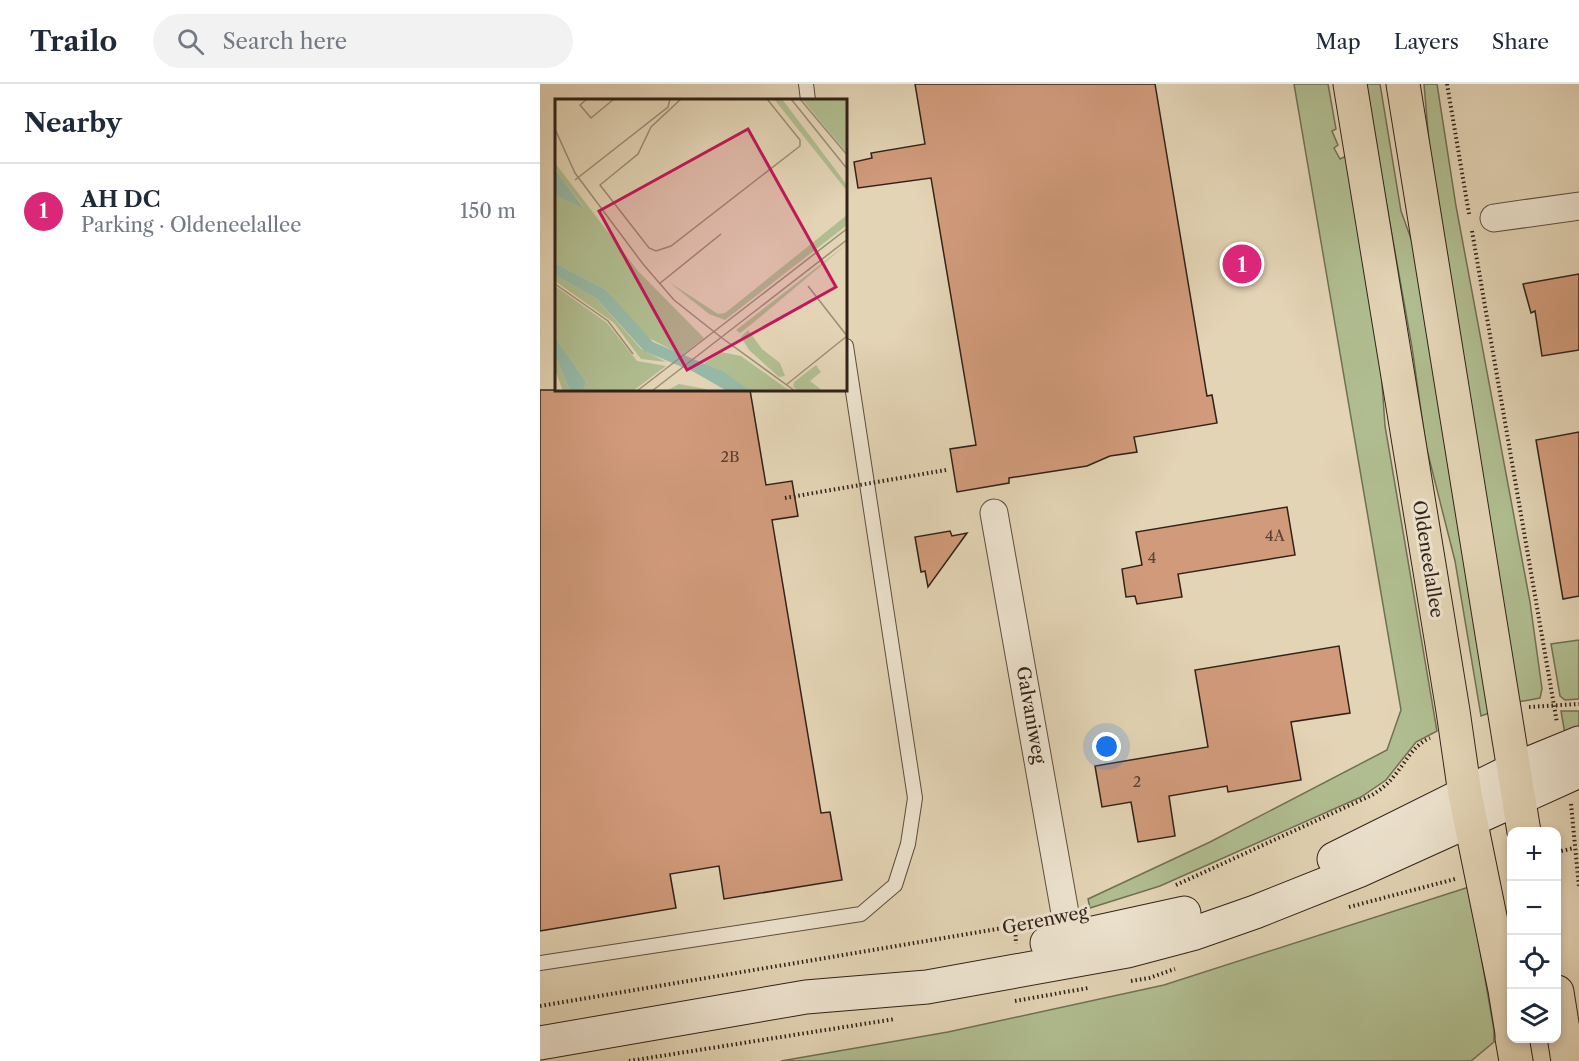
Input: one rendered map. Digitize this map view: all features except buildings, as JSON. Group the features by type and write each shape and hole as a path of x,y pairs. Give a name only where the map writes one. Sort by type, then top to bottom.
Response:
{"main road":[{"name":"Oldeneelallee","path":"1350,84 1468,808 1507,1002"},
{"path":"1403,84 1523,827"},
{"name":"Gerenweg","path":"540,1043 806,997 904,967 1070,939 1219,905 1468,808 1571,760"},
{"path":"1561,1017 1568,1061"},
{"path":"1513,1043 1516,1061"}],"street":[{"path":"1494,218 1579,206"},
{"name":"Galvaniweg","path":"994,513 1070,939"}],"lane":[{"path":"806,84 808,99"},
{"path":"540,963 861,914 895,885 908,844 915,798 848,359"}],"path":[{"path":"1447,84 1553,705 1571,760 1574,839 1579,887"},
{"path":"784,498 946,470"},
{"path":"1505,714 1527,708 1579,704"},
{"path":"1174,886 1363,801 1386,785 1422,741 1456,728"},
{"path":"1574,839 1579,832"},
{"path":"1561,851 1575,848"},
{"name":"Gerenweg","path":"540,1006 1070,939"},
{"path":"629,1061 900,1019"}],"green space":[{"path":"1294,84 1328,84 1336,129 1332,131 1338,145 1334,148 1340,159 1348,155 1377,311 1385,426 1437,731 1416,742 1386,780 1361,797 1160,886 1090,908 1088,899 1210,842 1387,750 1401,710"},
{"path":"1365,84 1380,84 1401,211 1424,275 1495,711 1481,716 1455,561 1426,446 1412,347"},
{"path":"1424,84 1437,84 1456,206 1530,602 1542,689 1540,698 1518,702 1434,202"},
{"path":"1579,640 1579,699 1565,700 1560,696 1551,644"},
{"path":"1561,711 1579,711 1579,731 1565,734"},
{"path":"1469,887 1494,1030 1494,1042 1471,1061 781,1061 948,1032 1164,985"}],"pier":[{"path":"1577,965 1579,1061 1539,1061 1536,1043 1561,1043 1561,979"}],"place":[{"name":"AH DC","path":"1242,264"}]}
